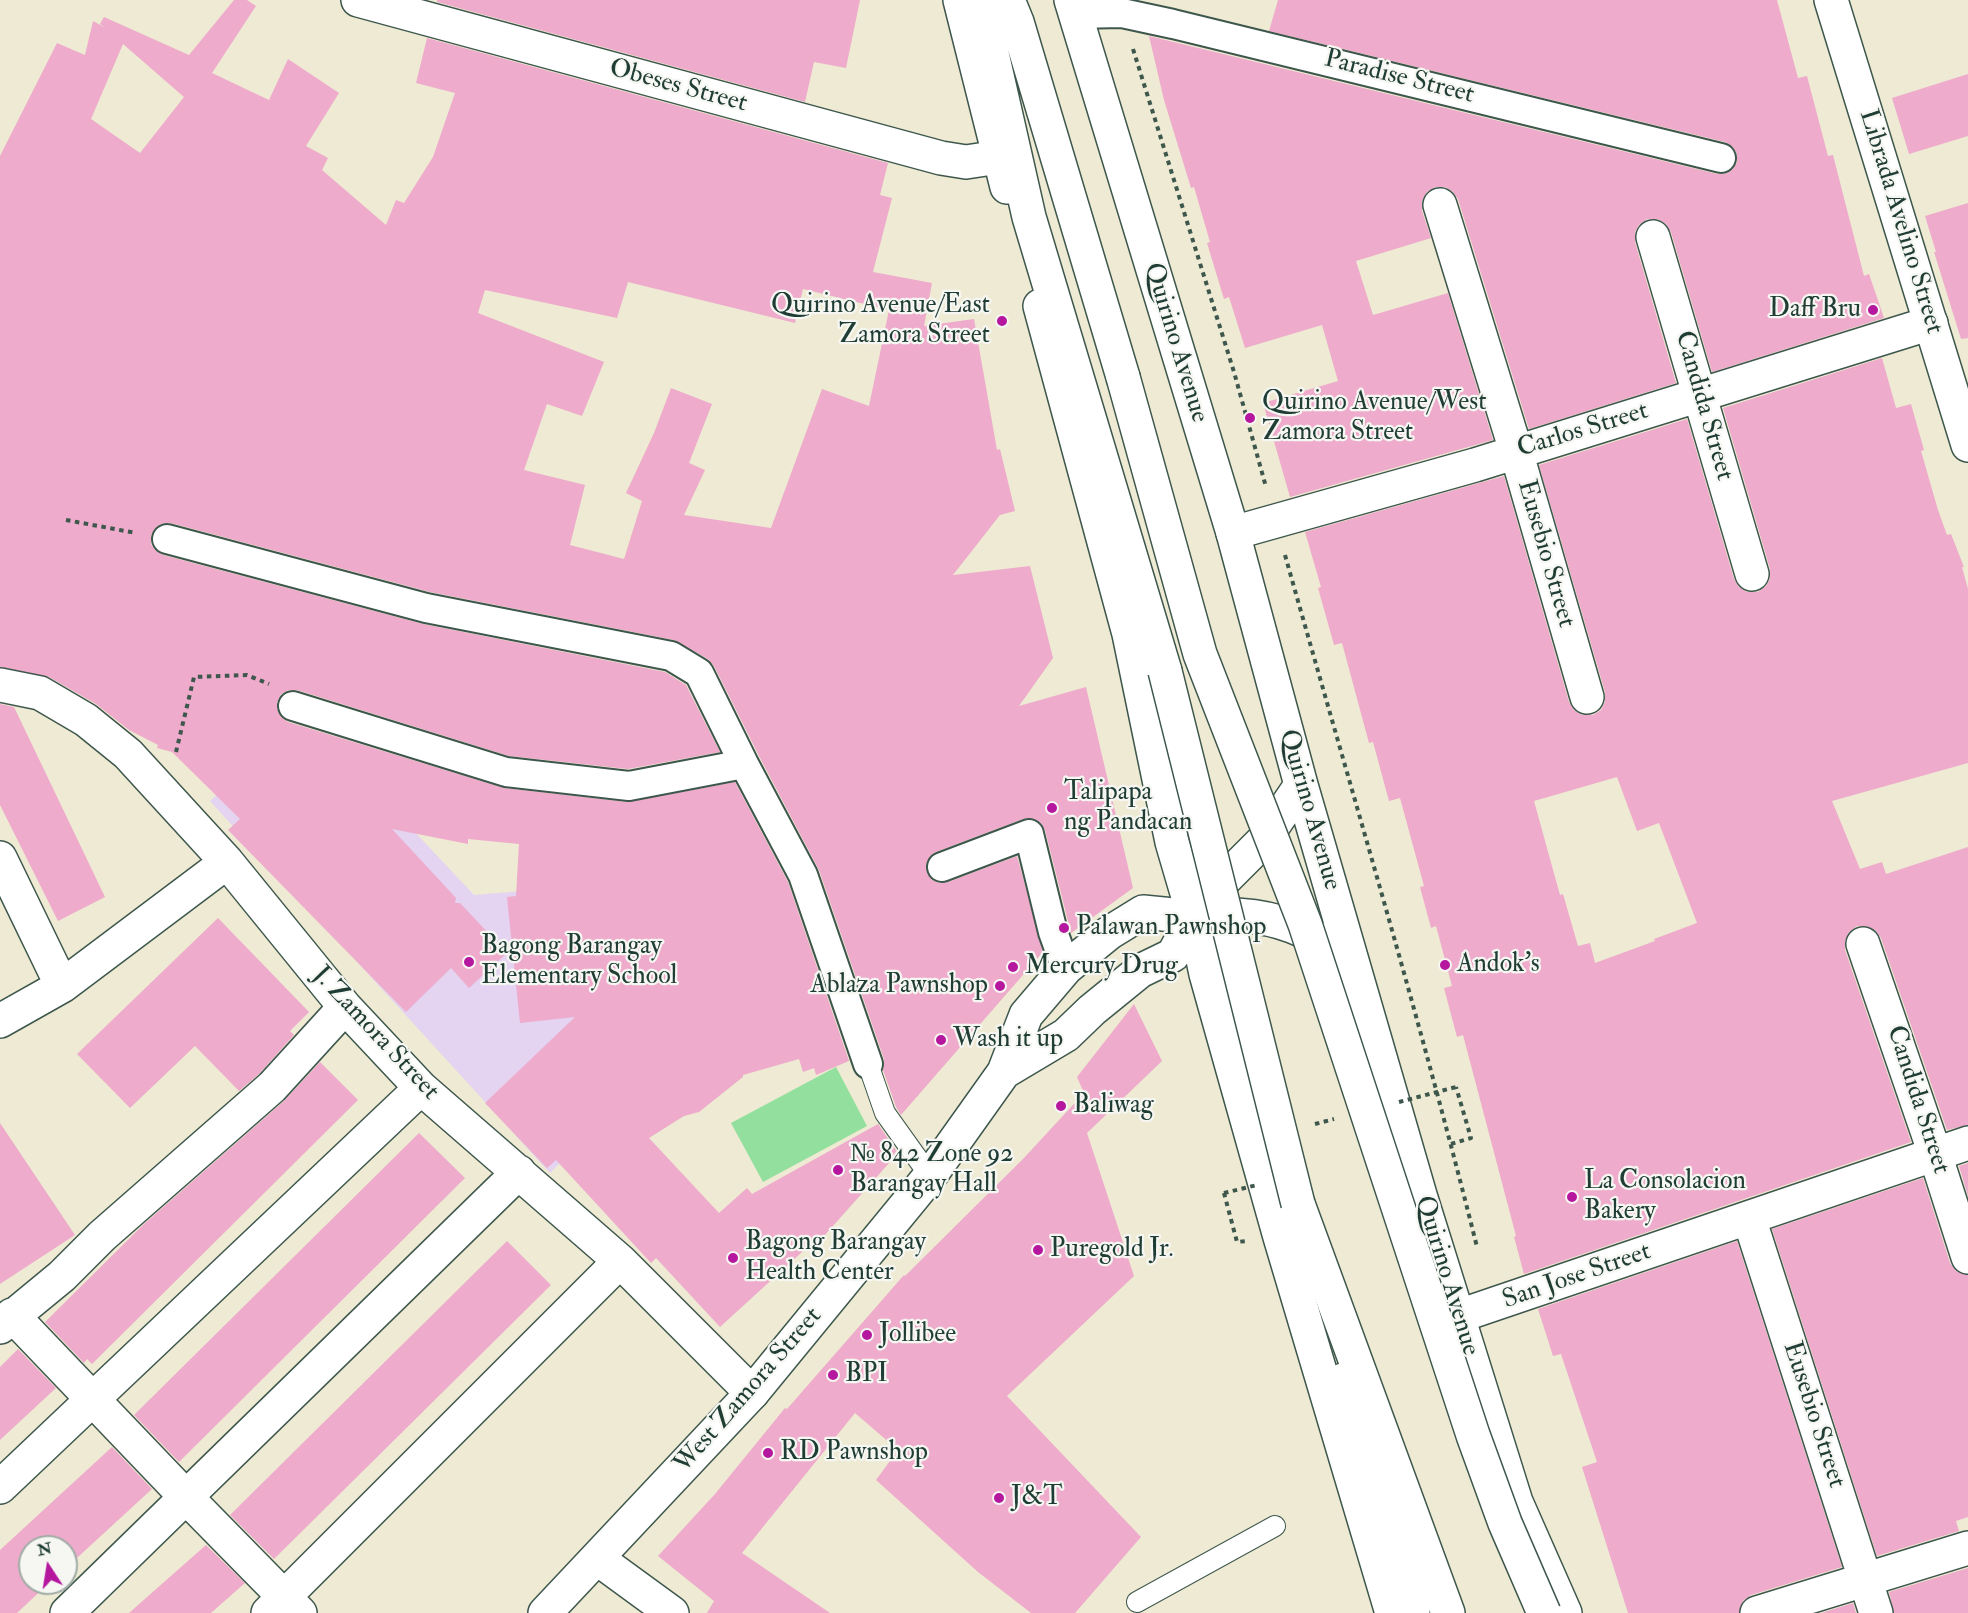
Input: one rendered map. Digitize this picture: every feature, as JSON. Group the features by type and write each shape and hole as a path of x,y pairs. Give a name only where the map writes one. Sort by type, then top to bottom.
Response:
{"main road":[{"name":"Obeses Street","path":"358,0 941,158 966,162 999,157"},
{"path":"960,0 999,157 1129,634 1172,842 1194,917 1206,974 1280,1237 1392,1613"},
{"path":"982,0 986,27 1029,217 1165,671 1374,1500 1413,1613"},
{"path":"1008,0 1017,22 1123,377 1200,654 1305,924 1473,1435 1544,1613"},
{"name":"Librada Avelino Street","path":"1831,0 1968,445"},
{"name":"Quirino Avenue","path":"1073,7 1233,533 1301,785 1352,956 1374,1041 1516,1502 1565,1613"},
{"name":"Eusebio Street","path":"1440,205 1516,451 1587,697"},
{"name":"Candida Street","path":"1653,237 1752,574"},
{"name":"Carlos Street","path":"1233,533 1516,451 1931,323"},
{"name":"J. Zamora Street","path":"0,685 40,693 86,720 128,754 227,862 345,1007 421,1088 620,1261 752,1393"},
{"path":"1194,917 1222,882 1263,841 1301,785"},
{"path":"0,858 62,986"},
{"path":"0,1021 62,986 227,862"},
{"name":"West Zamora Street","path":"545,1613 752,1393 930,1176 1004,1072 1026,1015 1066,968 1109,933 1143,912 1194,917 1173,955 1140,971 1092,1010 1066,1035 1004,1072"},
{"path":"1194,917 1227,914 1276,921 1317,938 1334,950 1352,956"},
{"name":"Candida Street","path":"1863,944 1968,1257"},
{"path":"345,1007 272,1087 102,1236 62,1276 6,1321 92,1401 186,1497 283,1608 620,1261"},
{"path":"0,1487 421,1088"},
{"name":"San Jose Street","path":"1459,1316 1968,1143"},
{"path":"67,1613 519,1172"},
{"path":"1298,1204 1448,1613"},
{"name":"Eusebio Street","path":"1749,1218 1876,1613"},
{"path":"1757,1613 1968,1548"},
{"path":"598,1559 672,1613"}],"street":[{"name":"Paradise Street","path":"1073,7 1122,13 1429,85 1721,158"},
{"path":"168,539 426,608 671,656 699,673 803,875 868,1064"},
{"path":"293,706 506,772 629,786 744,764"},
{"path":"942,867 1029,834 1053,932 1066,968"}],"lane":[{"path":"868,1064 885,1113 930,1176"},
{"path":"1137,1602 1275,1526"}],"path":[{"path":"1122,13 1234,372 1336,737 1362,820 1451,1144 1477,1249"},
{"path":"66,520 168,539"},
{"path":"166,795 194,677 247,675 298,695 293,706"},
{"path":"1451,1144 1471,1138 1456,1087"},
{"path":"1224,1193 1237,1242"}],"shaded area":[{"name":"Bagong Barangay Elementary School","path":"261,754 411,828 474,895 573,887 637,1086 550,1173 210,801"}],"green space":[{"path":"836,1067 867,1126 763,1182 731,1123"}],"building":[{"path":"234,0 247,0 256,6 212,73 269,100 288,59 339,93 306,146 328,158 322,170 386,225 396,200 404,203 433,157 455,93 416,83 427,38 888,163 880,195 892,198 873,272 932,283 924,326 974,319 997,450 1000,449 1015,511 1000,515 953,575 1030,566 1053,658 1019,706 1086,687 1133,888 1071,933 1045,830 1040,822 1032,818 1023,819 930,856 926,865 927,873 932,880 940,883 1017,856 1043,952 901,1115 883,1070 884,1059 819,870 714,666 708,659 674,640 430,592 171,523 163,523 156,527 151,535 151,544 163,555 423,624 665,672 686,685 720,752 628,769 509,756 297,690 289,690 281,694 277,702 277,709 281,717 288,722 504,788 627,802 735,782 788,882 849,1061 816,1075 814,1068 803,1072 799,1059 743,1075 699,1112 684,1116 649,1138 719,1213 747,1188 752,1194 878,1124 898,1153 816,1245 813,1242 720,1327 656,1258 651,1263 556,1160 547,1168 485,1103 575,1017 520,1023 507,897 516,896 519,844 468,839 468,844 392,829 456,898 455,903 460,903 507,953 469,988 451,968 406,1012 228,830 240,819 172,752 157,748 158,745 129,730 96,704 49,677 0,667 0,156 57,43 85,55 93,21 106,28 100,24 104,17 189,55","holes":["123,44 184,97 140,153 91,119","628,282 795,323 803,289 889,310 869,406 822,389 771,528 684,515 705,470 689,463 712,404 671,388 654,433 626,493 642,501 624,559 570,545 585,485 524,470 547,404 582,416 604,362 478,313 485,290 617,318"]},
{"path":"437,0 860,0 846,68 814,62 805,102 437,2"},
{"path":"1278,0 1777,0 1798,78 1807,76 1828,156 1833,155 1864,276 1869,274 1884,318 1712,372 1671,232 1666,224 1658,219 1647,219 1639,225 1635,232 1635,242 1676,383 1529,429 1458,199 1452,191 1445,187 1435,187 1427,192 1422,201 1422,211 1431,238 1356,261 1373,315 1448,293 1493,440 1290,497 1263,403 1338,381 1322,325 1245,348 1229,297 1224,299 1207,243 1210,242 1194,187 1191,188 1164,100 1149,36 1717,174 1725,174 1732,170 1737,162 1737,154 1733,147 1725,142 1269,31"},
{"path":"1968,74 1968,136 1909,154 1892,98"},
{"path":"1968,203 1968,338 1961,339 1925,216"},
{"path":"1882,358 1896,408 1911,404 1924,450 1921,451 1938,510 1947,535 1951,534 1964,567 1962,567 1968,589 1968,763 1832,801 1860,869 1882,862 1886,874 1968,847 1968,1125 1947,1130 1881,938 1875,930 1866,926 1857,926 1849,932 1845,941 1845,950 1911,1142 1524,1274 1463,1035 1457,1037 1444,988 1452,986 1436,926 1431,928 1420,887 1424,886 1400,798 1389,801 1373,742 1369,743 1342,643 1334,645 1318,588 1321,587 1305,532 1504,476 1569,702 1574,710 1582,715 1593,715 1601,710 1605,702 1605,692 1539,465 1687,419 1734,579 1739,587 1747,592 1758,592 1766,586 1770,579 1770,569 1723,408","holes":["1617,777 1637,831 1659,823 1697,923 1595,963 1590,943 1578,946 1563,894 1560,895 1534,801"]},
{"path":"0,704 14,707 105,897 58,921 0,805"},
{"path":"218,918 309,1012 290,1031 294,1035 259,1074 239,1091 195,1046 130,1108 77,1054"},
{"path":"1134,1004 1162,1061 1087,1133 1134,1276 1007,1396 1141,1537 1075,1613 1031,1613 978,1572 876,1480 898,1450 855,1413 742,1553 830,1613 707,1613 714,1601 658,1556 715,1494 785,1408 787,1409 904,1275 1023,1159 1084,1093 1077,1077"},
{"path":"320,1062 358,1100 92,1364 87,1359 84,1363 45,1322 144,1224 284,1101"},
{"path":"0,1123 75,1235 0,1284"},
{"path":"419,1133 465,1178 179,1462 134,1415"},
{"path":"1968,1163 1968,1196 1959,1166"},
{"path":"1923,1178 1950,1263 1956,1271 1968,1275 1968,1517 1956,1521 1959,1531 1877,1556 1772,1229"},
{"path":"507,1241 551,1285 274,1559 230,1515"},
{"path":"1737,1241 1842,1567 1751,1595 1743,1601 1739,1613 1628,1613 1582,1467 1597,1462 1561,1354 1553,1356 1538,1309"},
{"path":"18,1349 56,1388 0,1440 0,1367"},
{"path":"112,1447 152,1489 78,1557 78,1535 18,1535 18,1595 36,1595 17,1613 0,1613 0,1550"},
{"path":"206,1545 245,1583 211,1613 129,1613"},
{"path":"1968,1568 1968,1613 1894,1613 1889,1592"},
{"path":"1853,1603 1856,1613 1821,1613"}],"place":[{"name":"Daff Bru","path":"1873,310"},
{"name":"Quirino Avenue/East Zamora Street","path":"1002,321"},
{"name":"Quirino Avenue/West Zamora Street","path":"1250,418"},
{"name":"Talipapa ng Pandacan","path":"1052,808"},
{"name":"Palawan Pawnshop","path":"1064,928"},
{"name":"Bagong Barangay Elementary School","path":"469,962"},
{"name":"Andok's","path":"1445,965"},
{"name":"Mercury Drug","path":"1013,967"},
{"name":"Ablaza Pawnshop","path":"1000,986"},
{"name":"Wash it up","path":"941,1040"},
{"name":"Baliwag","path":"1061,1106"},
{"name":"№ 842 Zone 92 Barangay Hall","path":"838,1170"},
{"name":"La Consolacion Bakery","path":"1572,1197"},
{"name":"Puregold Jr.","path":"1038,1250"},
{"name":"Bagong Barangay Health Center","path":"733,1258"},
{"name":"Jollibee","path":"867,1335"},
{"name":"BPI","path":"833,1375"},
{"name":"RD Pawnshop","path":"768,1453"},
{"name":"J&T","path":"999,1498"}]}
